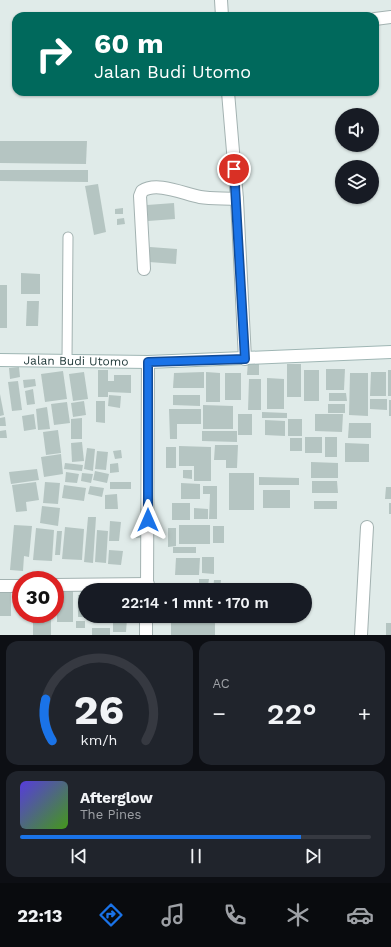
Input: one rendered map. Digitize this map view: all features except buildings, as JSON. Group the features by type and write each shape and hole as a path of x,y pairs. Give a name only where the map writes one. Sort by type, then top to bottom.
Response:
{"street":[{"path":"221,0 222,12"},
{"path":"379,18 391,17"},
{"path":"228,96 237,199 245,359"},
{"path":"144,269 140,196 142,191 166,188 200,197 237,199"},
{"name":"Jalan Budi Utomo","path":"0,360 148,362 391,352"},
{"path":"148,362 148,583"},
{"path":"361,635 367,526"},
{"path":"64,585 78,585"},
{"path":"0,586 12,586"},
{"path":"146,623 146,635"}],"lane":[{"path":"67,360 68,237"}],"route":[{"path":"148,520 148,362 245,359 246,343 234,169"}]}
